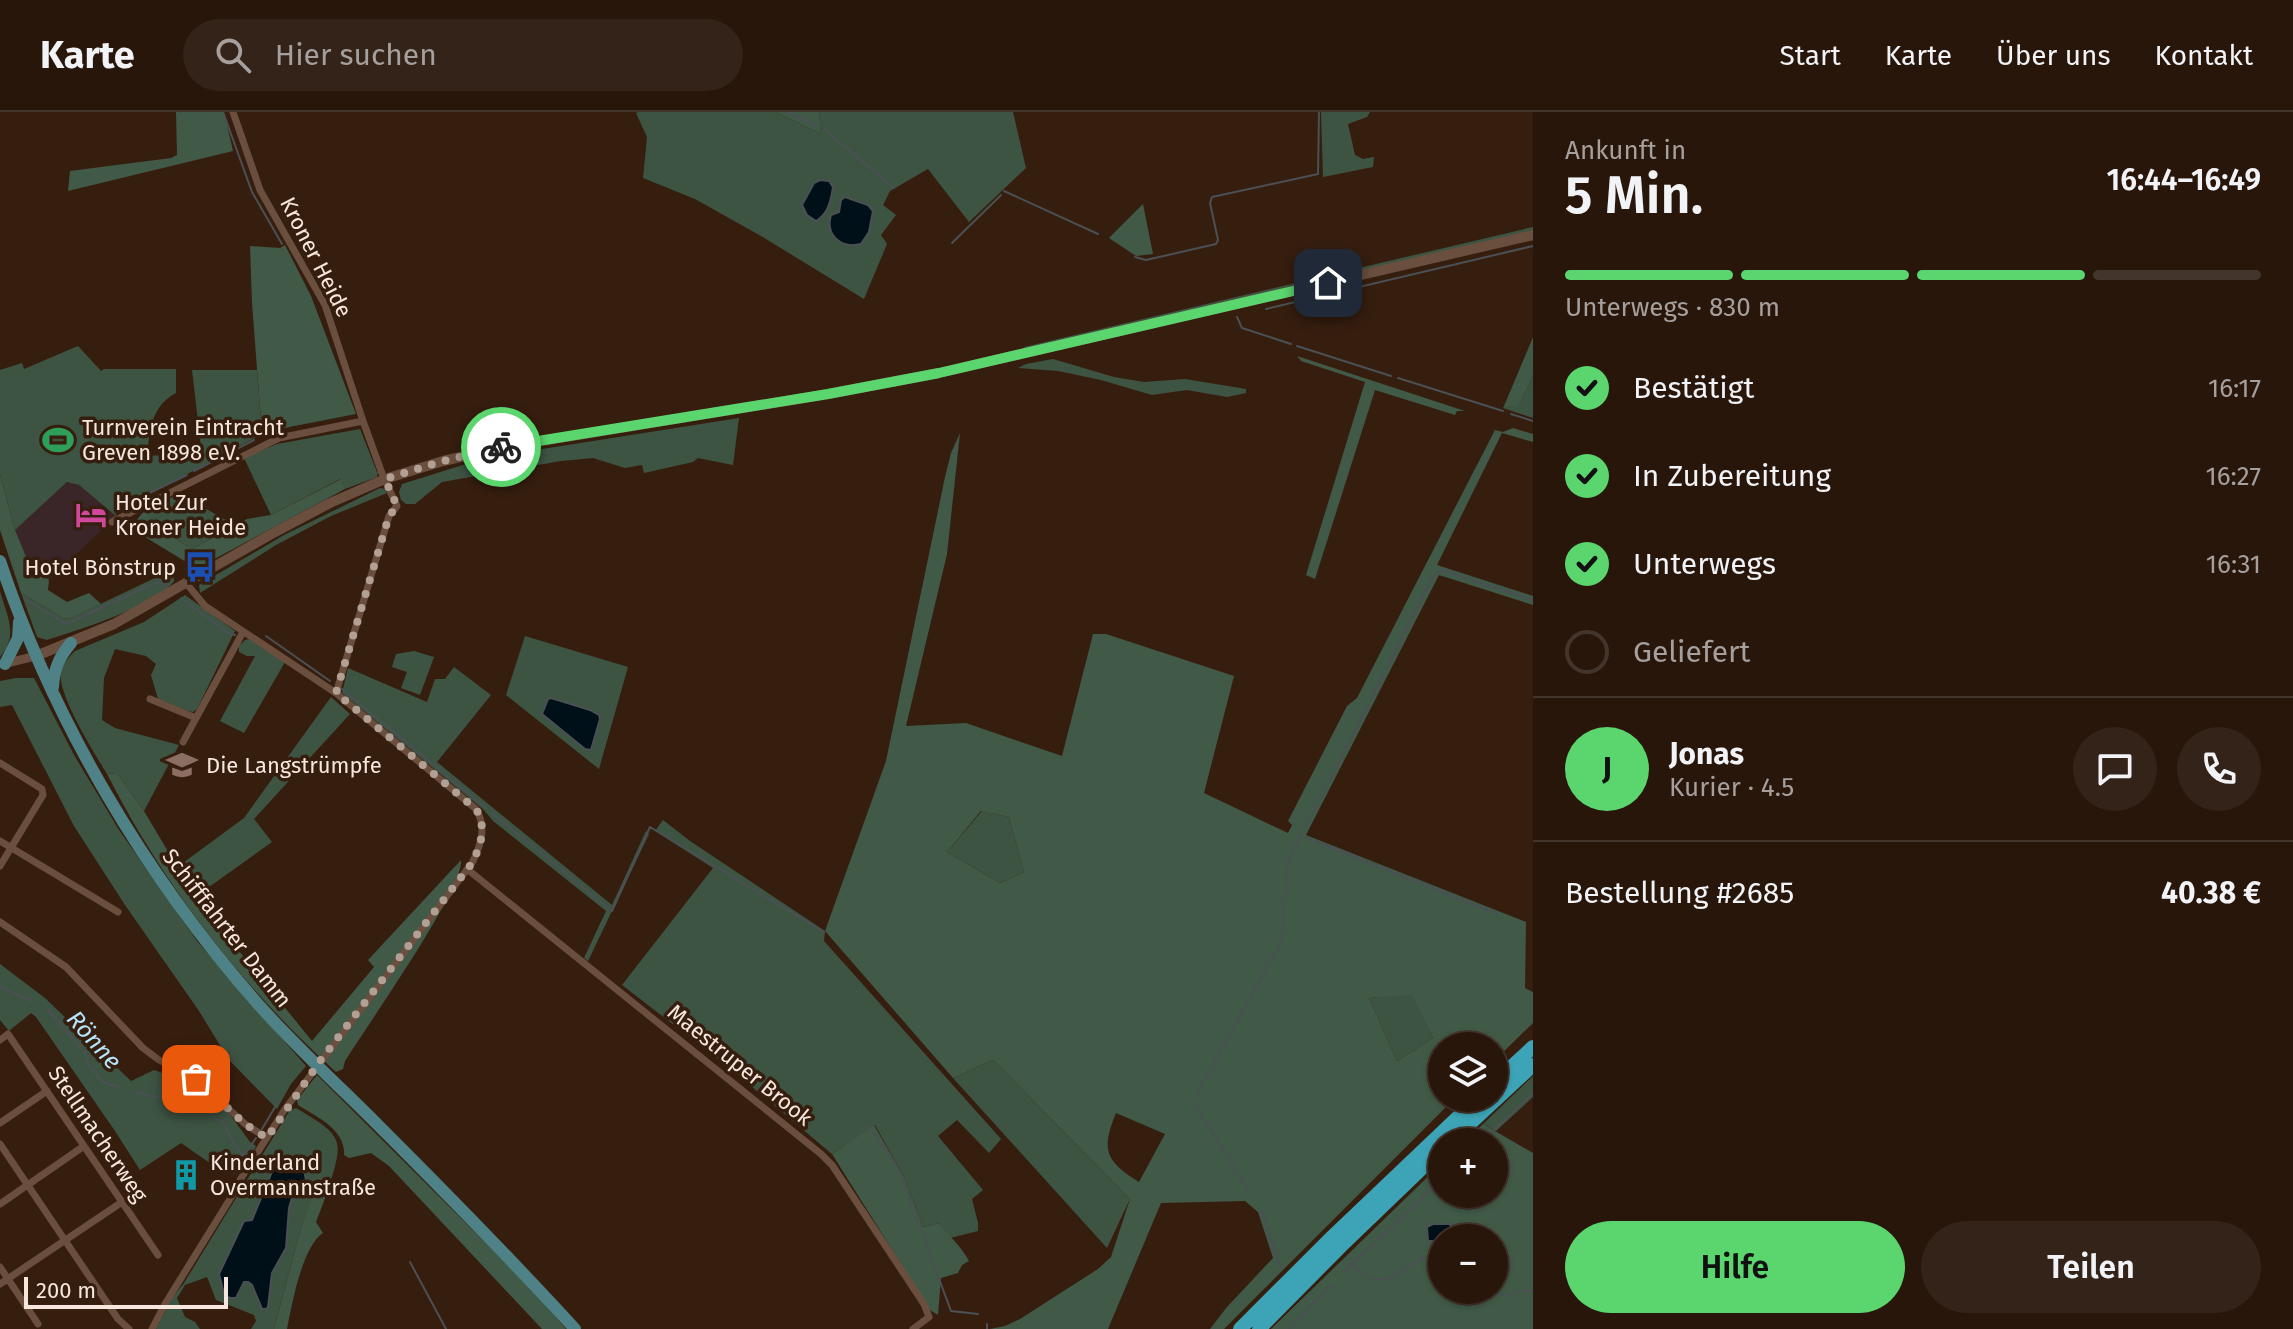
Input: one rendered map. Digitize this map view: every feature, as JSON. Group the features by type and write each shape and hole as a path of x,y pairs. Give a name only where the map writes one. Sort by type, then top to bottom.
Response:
{"highway":[{"path":"1508,1070 1533,1047"},
{"path":"1465,1128 1533,1065"},
{"path":"1240,1329 1311,1267 1464,1112"},
{"path":"1324,1254 1428,1161"},
{"path":"1259,1329 1311,1267"}],"main road":[{"path":"36,656 114,624 305,515 385,479 443,461 505,447 939,373 1533,235"},
{"name":"Schifffahrter Damm","path":"0,561 19,615 53,691 124,824 173,896 250,994 300,1048 530,1279 575,1329"},
{"path":"2,664 18,638 19,615"},
{"path":"53,691 56,665 71,643"}],"street":[{"name":"Kroner Heide","path":"233,112 260,190 325,305 385,479"},
{"path":"112,522 279,438 363,421"},
{"path":"336,693 389,516 397,506 385,479"},
{"path":"152,1329 285,1109 467,869 477,851 483,827 476,809 336,693 205,606 186,583"},
{"path":"183,742 243,632"},
{"path":"2,664 36,656"},
{"path":"150,699 196,718"},
{"path":"0,763 42,789 43,795 0,866"},
{"path":"0,841 118,912"},
{"name":"Maestruper Brook","path":"467,869 832,1165 924,1304 929,1317 913,1329"},
{"path":"0,922 66,967 149,1053 196,1079 245,1124 267,1138"},
{"name":"Stellmacherweg","path":"0,1040 8,1034 158,1255"},
{"path":"0,1123 47,1091"},
{"path":"0,1144 118,1319 129,1329"},
{"path":"0,1204 84,1146"},
{"path":"0,1284 122,1202"},
{"path":"0,1267 38,1324"}],"shaded area":[{"path":"829,181 833,187 828,207 816,221 807,215 802,205 814,183"},
{"path":"845,197 868,205 873,211 869,232 861,244 841,242 830,229 831,215 839,212 841,200"},
{"path":"67,482 79,485 116,516 49,580 27,559 15,530"},
{"path":"551,698 599,715 591,750 585,749 542,714"},
{"path":"283,1161 299,1165 306,1181 292,1198 286,1248 272,1273 268,1307 262,1309 248,1282 244,1282 236,1298 224,1294 219,1274 244,1221 252,1220 273,1169"}],"green space":[{"path":"176,112 224,112 233,151 68,191 70,171 177,155"},
{"path":"638,112 776,112 821,134 819,112 1013,112 1026,168 969,222 928,169 890,191 883,205 896,215 881,235 887,244 864,299 695,199 643,178 647,137"},
{"path":"776,112 819,112 821,134"},
{"path":"1321,112 1370,112 1367,117 1348,124 1355,155 1363,159 1374,157 1373,167 1323,177"},
{"path":"1143,204 1153,254 1136,256 1109,238"},
{"path":"1533,227 1533,231 1025,350 1024,347"},
{"path":"285,245 311,296 356,414 262,434 250,246 280,248"},
{"path":"1533,337 1533,375 1519,406 1504,406"},
{"path":"78,346 101,371 176,369 176,393 162,405 153,420 148,456 179,454 201,447 192,370 257,370 262,434 116,512 116,516 79,485 67,482 15,530 0,475 0,370 22,363 24,369"},
{"path":"1297,356 1465,411 1457,411 1455,415 1375,390 1315,579 1306,575 1365,382 1301,361"},
{"path":"1053,359 1114,377 1144,382 1185,379 1246,389 1246,393 1227,397 1187,390 1152,395 1058,371 1018,368"},
{"path":"1533,375 1533,418 1503,408 1519,406"},
{"path":"739,418 733,465 698,458 693,462 644,473 642,465 625,468 593,458 442,482 415,504 406,504 399,492 402,484 466,464"},
{"path":"1513,428 1533,434 1533,442 1502,433 1437,565 1533,596 1533,605 1439,575 1306,835 1526,922 1525,988 1533,992 1533,1023 1508,1047 1508,1032 1430,1032 1412,995 1369,998 1397,1061 1428,1041 1428,1112 1441,1112 1224,1329 1210,1329 1273,1258 1258,1212 1245,1201 1161,1203 1108,1329 990,1329 1020,1319 1098,1269 1111,1257 1130,1199 993,1060 953,1078 825,931 886,761 945,477 960,433 947,554 906,726 966,723 1062,756 1093,634 1106,634 1234,676 1204,793 1288,833 1292,825 1288,821 1347,706 1357,698 1495,430 1503,432","holes":["981,811 1009,817 1024,872 1000,883 947,852","1116,1113 1165,1134 1139,1182 1119,1168 1109,1154 1108,1136"]},
{"path":"360,429 378,472 377,477 345,489 340,479 271,515 244,458 277,444"},
{"path":"0,475 15,530 27,559 49,580 48,590 67,602 89,593 101,604 69,619 21,593 0,530"},
{"path":"341,479 345,489 190,572 184,569 191,565 137,532 136,525 142,514 177,495 183,496 148,517 150,522 192,549 247,519 271,515"},
{"path":"380,488 387,493 331,516 276,545 200,593 199,585 284,535"},
{"path":"183,496 235,525 192,549 150,522 147,517"},
{"path":"174,575 174,581 165,590 134,608 47,640 37,637 21,593 69,619 157,577 165,580"},
{"path":"0,591 10,633 6,649 0,657"},
{"path":"185,595 235,631 197,709 188,711 158,699 151,675 156,664 146,656 115,649 104,678 102,720 115,728 179,745 144,811 117,773 107,774 94,753 64,694 61,671 75,651 144,622"},
{"path":"525,636 628,667 599,769 506,695"},
{"path":"249,639 285,662 244,733 220,721 255,656 239,652 239,646"},
{"path":"414,651 434,657 420,695 401,688 407,672 392,667 396,654"},
{"path":"454,667 491,695 437,762 612,905 646,831 649,834 588,961 584,958 606,911 493,821 484,810 342,693 348,668 427,702 435,679 445,679"},
{"path":"34,678 74,755 119,830 197,941 306,1066 277,1109 229,1060 74,826 12,705 0,707 0,681"},
{"path":"331,697 350,714 254,819 272,842 195,897 176,868 244,818"},
{"path":"117,773 144,811 195,897 312,1041 374,967 368,960 461,860 458,875 431,927 345,1061 343,1069 336,1072 302,1040 208,934 129,816 107,774"},
{"path":"982,811 1009,817 1024,872 1000,883 947,852"},
{"path":"663,820 825,931 824,941 1001,1139 989,1153 957,1120 938,1136 983,1190 972,1199 978,1231 950,1238 939,1223 923,1227 904,1177 875,1125 832,1154 727,1066 622,985 713,868 655,831"},
{"path":"0,964 45,998 131,1081 154,1070 201,1086 256,1146 243,1169 237,1173 225,1171 181,1143 140,1170 36,1017 31,1013 9,1031 0,1020"},
{"path":"1412,994 1430,1032 1428,1041 1397,1061 1369,998"},
{"path":"993,1060 1130,1199 1107,1248 953,1078"},
{"path":"317,1075 529,1286 566,1329 542,1329 389,1166 371,1153 349,1158 344,1155 335,1131 298,1105 297,1100"},
{"path":"1533,1076 1533,1097 1499,1128 1483,1124 1496,1112 1508,1112 1508,1100"},
{"path":"296,1108 325,1126 337,1142 338,1151 327,1193 312,1196 274,1329 251,1329 256,1321 254,1315 216,1300 207,1277 185,1285 177,1298 185,1317 200,1329 156,1329 172,1298 290,1110","holes":["273,1169 306,1181 289,1208 286,1248 272,1273 268,1306 262,1308 248,1281 224,1294 219,1274 244,1221 252,1220"]},
{"path":"874,1125 904,1177 923,1227 939,1223 969,1261 962,1265 958,1273 941,1278 938,1315 930,1310 832,1154"},
{"path":"1508,1138 1533,1153 1533,1329 1271,1329 1428,1177 1428,1208 1508,1208"},
{"path":"327,1193 316,1222 323,1233 309,1250 304,1263 287,1329 274,1329 312,1195"}],"waterway":[{"path":"223,112 252,192 282,244"},
{"path":"787,112 818,127"},
{"path":"1135,257 1146,260 1216,244 1218,240 1210,203 1212,197 1318,174 1319,112"},
{"path":"825,130 894,188"},
{"path":"1004,191 1098,234"},
{"path":"952,243 1001,195"},
{"path":"1266,309 1533,246"},
{"path":"1237,317 1242,328 1291,344"},
{"path":"1297,346 1391,376"},
{"path":"1398,378 1503,411"},
{"path":"1511,414 1533,421"},
{"path":"194,471 254,440"},
{"path":"122,506 187,475"},
{"path":"1371,699 1432,578 1438,572 1444,571 1533,600"},
{"path":"25,599 66,624 157,582 164,581 166,587"},
{"path":"181,598 235,635"},
{"path":"266,636 330,681"},
{"path":"342,689 486,808"},
{"path":"1305,827 1368,705"},
{"path":"492,813 612,911 650,827 824,932"},
{"path":"1196,1095 1279,946 1284,926 1287,865 1301,833"},
{"path":"1307,838 1497,914"},
{"name":"Rönne","path":"0,987 32,1001"},
{"name":"Rönne","path":"48,1010 84,1051 89,1066 103,1082 119,1087"},
{"name":"Rönne","path":"136,1092 155,1097 169,1094 194,1102 223,1122 243,1155"},
{"path":"1496,1128 1533,1093"},
{"name":"Rönne","path":"262,1129 278,1102"},
{"path":"1195,1102 1249,1191"},
{"path":"868,1127 896,1166 914,1211"},
{"name":"Rönne","path":"235,1168 256,1138"},
{"path":"1345,1271 1428,1192"},
{"path":"1261,1210 1281,1268"},
{"path":"915,1214 951,1311 978,1314"},
{"path":"1350,1266 1371,1278 1383,1279 1428,1257"},
{"path":"410,1262 446,1329"},
{"path":"1289,1329 1332,1285"},
{"path":"1508,1295 1533,1291"},
{"path":"987,1324 987,1329"}],"way so far":[{"path":"196,1079 245,1124 267,1138 320,1061 472,863 483,827 476,809 336,693 389,516 397,506 385,479 419,467 501,447"}],"place":[{"name":"Turnverein Eintracht Greven 1898 e.V.","path":"58,440"},
{"name":"Hotel Zur Kroner Heide","path":"91,515"},
{"name":"Hotel Bönstrup","path":"200,567"},
{"name":"Die Langstrümpfe","path":"182,765"},
{"name":"Kinderland Overmannstraße","path":"186,1175"}],"route":[{"path":"501,447 939,373 1328,283"}]}
